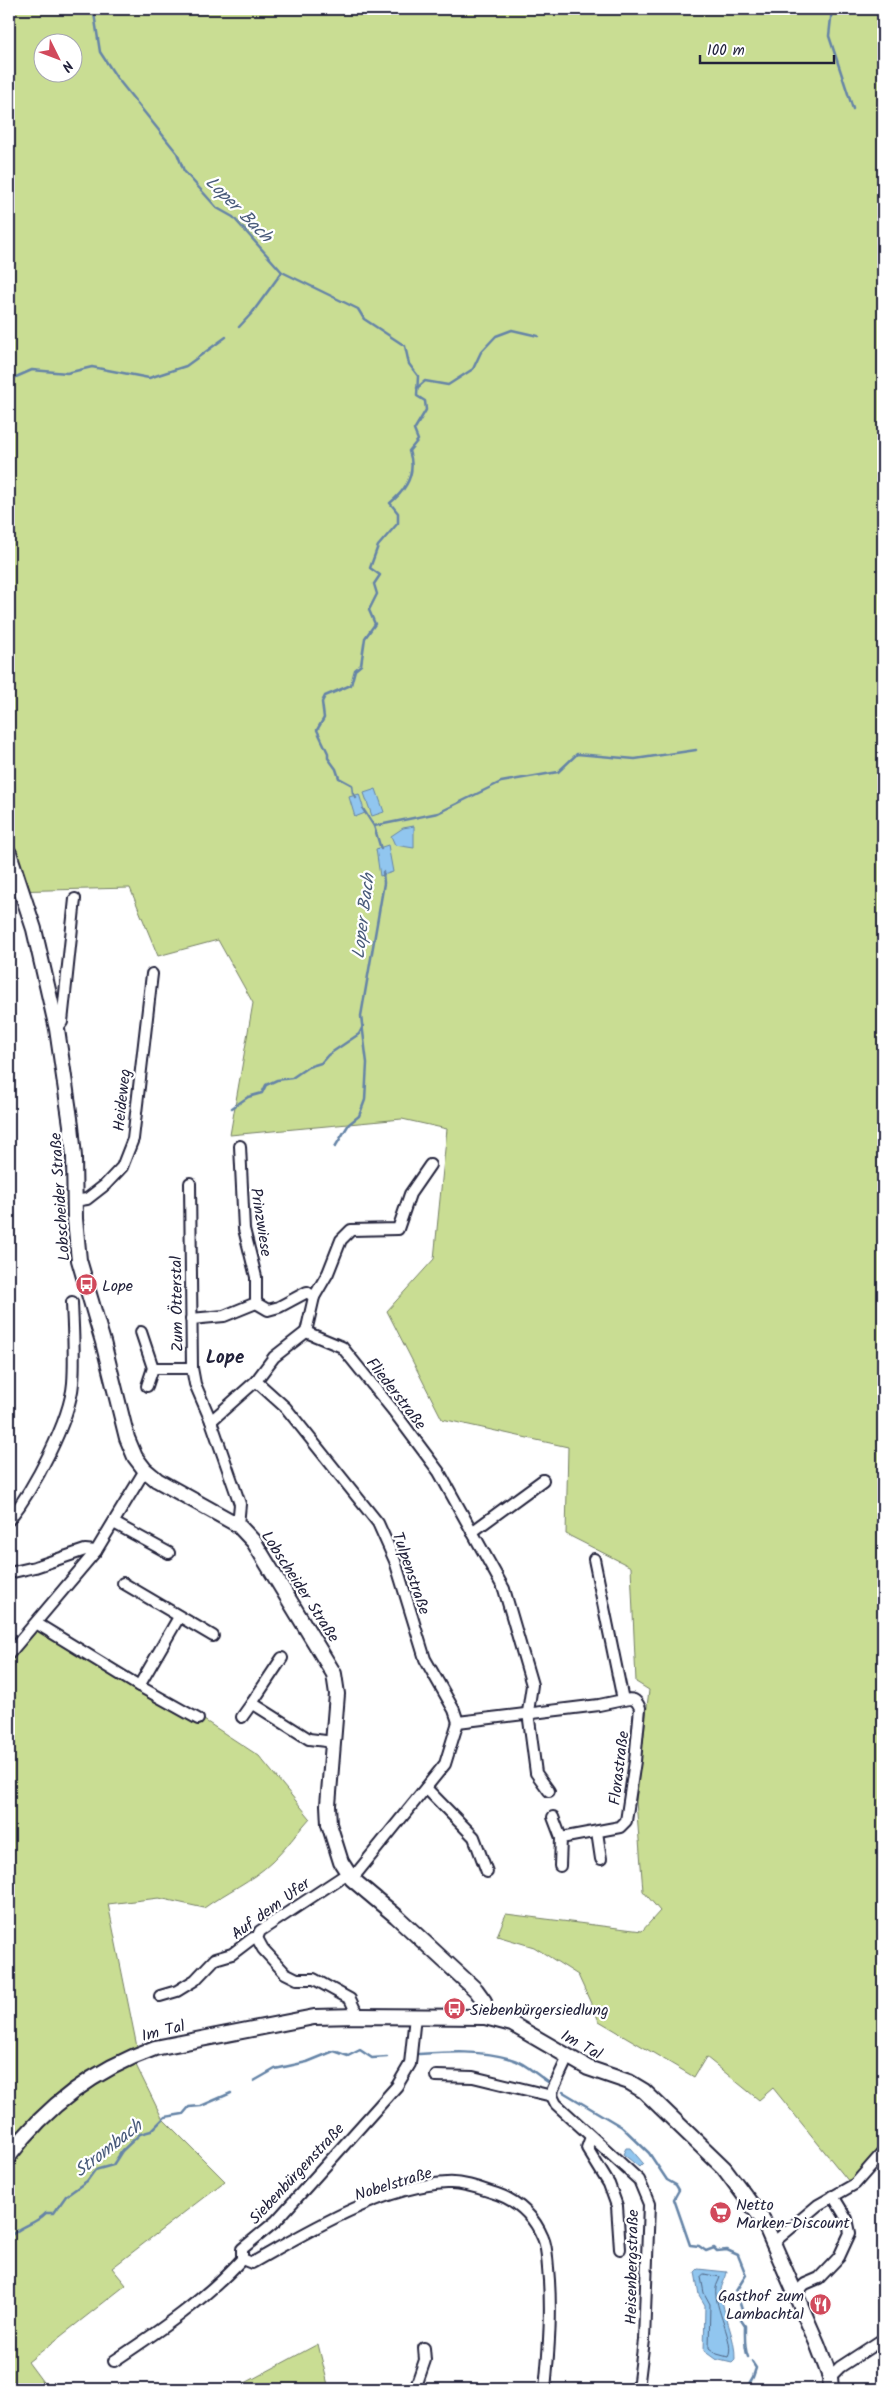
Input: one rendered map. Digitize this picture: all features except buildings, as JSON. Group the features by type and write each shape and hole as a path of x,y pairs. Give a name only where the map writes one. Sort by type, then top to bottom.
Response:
{"street":[{"name":"Lobscheider Straße","path":"9,853 34,929 57,1029 71,1125 74,1201 79,1260 103,1342 126,1438 135,1457 145,1470 158,1480 238,1525 254,1542 334,1674 337,1694 328,1805 329,1824 341,1862 350,1876 476,1990 484,2002 484,2017"},
{"name":"Lobscheider Straße","path":"57,1029 62,1022 75,899"},
{"name":"Heideweg","path":"74,1201 87,1199 105,1185 122,1167 133,1139 152,974"},
{"name":"Prinzwiese","path":"240,1146 244,1229 256,1277 256,1303"},
{"path":"238,1525 240,1504 211,1421 256,1381 274,1357 306,1332 314,1297 328,1273 341,1240 351,1230 398,1229 410,1194 430,1165"},
{"name":"Zum Ötterstal","path":"190,1183 192,1368 195,1384 211,1421"},
{"path":"191,1319 224,1316 256,1303 268,1310 279,1307 308,1292 314,1297"},
{"path":"9,1520 20,1506 64,1425 73,1383 72,1302"},
{"path":"141,1332 153,1368 147,1386"},
{"name":"Fliederstraße","path":"306,1332 342,1347 439,1472 504,1589 532,1685 528,1712"},
{"path":"153,1368 192,1368"},
{"name":"Tulpenstraße","path":"256,1381 286,1408 378,1523 395,1561 425,1659 454,1710 458,1722"},
{"path":"9,1654 96,1551 145,1470"},
{"path":"472,1532 543,1480"},
{"path":"114,1522 169,1553"},
{"path":"9,1573 35,1567 85,1550 96,1551"},
{"path":"350,1876 446,1764 458,1722 528,1712 599,1705 623,1700 594,1559"},
{"path":"123,1583 213,1636"},
{"path":"139,1686 179,1617"},
{"path":"36,1623 139,1686 198,1719"},
{"path":"242,1718 282,1658"},
{"name":"Florastraße","path":"561,1838 620,1828 626,1821 640,1708 637,1701 632,1698 623,1700"},
{"path":"252,1703 309,1740 334,1742"},
{"path":"528,1712 536,1773 549,1791"},
{"path":"426,1788 474,1837 487,1872"},
{"path":"553,1817 561,1838 560,1866"},
{"path":"597,1832 601,1859"},
{"name":"Auf dem Ufer","path":"160,1996 177,1991 195,1980 215,1958 232,1954 253,1938 257,1938 260,1931 350,1876"},
{"path":"257,1938 262,1949 285,1972 297,1979 314,1979 350,1999 358,2016"},
{"name":"Siebenbürgenstraße","path":"114,2361 146,2340 224,2279 242,2259 242,2249 276,2221 397,2086 410,2064 415,2016"},
{"name":"Im Tal","path":"9,2156 45,2112 81,2085 130,2057 155,2048 314,2017 484,2017 512,2024 588,2068 629,2082 644,2091 724,2168 763,2220 817,2343 831,2383"},
{"path":"436,2076 473,2077 552,2096 553,2088 568,2056"},
{"name":"Heisenbergstraße","path":"552,2096 556,2104 639,2180 649,2204 644,2340 638,2389"},
{"name":"Heisenbergstraße","path":"591,2137 587,2148 609,2184 617,2206 620,2249"},
{"path":"773,2243 818,2205 855,2184 883,2152"},
{"name":"Nobelstraße","path":"242,2259 252,2263 342,2215 374,2201 424,2186 448,2182 466,2184 498,2194 519,2204 534,2221 544,2240 551,2292 545,2389"},
{"path":"795,2294 806,2284 819,2278 839,2257 850,2233 847,2219 833,2196"},
{"path":"831,2383 840,2367 883,2339"},
{"path":"415,2389 425,2360 424,2348"}],"green space":[{"path":"9,9 883,9 883,2144 876,2157 850,2183 773,2088 759,2100 706,2057 694,2077 599,2021 578,1975 534,1947 497,1936 506,1914 642,1931 660,1911 643,1891 636,1801 649,1690 636,1682 631,1567 566,1534 568,1447 442,1419 387,1311 434,1259 447,1129 402,1119 230,1135 253,1003 218,940 158,956 130,888 9,891"},
{"path":"36,1630 138,1688 201,1718 259,1756 310,1818 282,1852 264,1869 204,1908 159,1898 108,1904 137,2047 77,2079 43,2107 9,2146 9,1659"},
{"path":"134,2061 162,2118 225,2181 112,2268 126,2285 28,2362 48,2389 9,2389 9,2164 26,2143 75,2095"},
{"path":"318,2344 329,2389 234,2389"}],"water":[{"path":"376,789 384,812 372,816 364,793"},
{"path":"359,794 365,813 355,817 349,797"},
{"path":"414,826 414,848 395,845 391,836 403,828"},
{"path":"388,845 393,872 380,876 376,849"},
{"path":"626,2148 630,2148 643,2163 639,2167 623,2154"},
{"path":"698,2269 727,2272 721,2291 735,2351 735,2360 732,2363 715,2359 704,2351 705,2305 699,2295 695,2272"}],"waterway":[{"name":"Loper Bach","path":"95,9 100,52 117,78 177,153 184,171 217,208 233,217 282,272 358,309 364,319 405,346 409,364 418,376 417,396 425,401 426,410 414,430 418,440 409,451 412,467 411,474 405,487 390,503 398,513 398,523 378,546 370,568 380,575 374,584 377,594 369,610 375,624 365,638 361,665 355,670 351,685 325,696 322,702 324,718 317,730 328,753 328,758 336,769 339,778 352,785 356,798"},
{"path":"832,9 829,36 853,109"},
{"path":"239,327 252,313 282,272"},
{"path":"417,388 425,381 448,385 473,369 481,352 496,336 512,330 538,336"},
{"path":"9,380 32,370 67,373 92,367 149,378 186,366 226,337"},
{"path":"374,826 438,813 501,782 558,772 577,754 635,759 696,750"},
{"name":"Loper Bach","path":"363,809 374,826 381,849"},
{"name":"Loper Bach","path":"335,1147 349,1124 359,1116 365,1100 367,1063 361,1016 384,883 383,872"},
{"path":"232,1108 248,1097 262,1093 266,1085 277,1080 292,1078 308,1067 321,1063 328,1055 359,1034 363,1026"},
{"name":"Strombach","path":"254,2081 275,2069 307,2062 334,2051 348,2056 360,2050 372,2058 387,2057"},
{"name":"Strombach","path":"419,2054 465,2052 500,2056 521,2063 548,2082"},
{"name":"Strombach","path":"563,2092 622,2127 649,2153 667,2180 676,2185 679,2190 674,2199 690,2245 699,2246 706,2251 714,2248 717,2251 727,2250 738,2255 746,2275 736,2291 743,2313 741,2320 745,2326 745,2346 748,2357"},
{"name":"Strombach","path":"9,2238 46,2213 54,2213 66,2196 87,2181 95,2170 113,2165 122,2151 140,2134 151,2131 165,2117 183,2114 189,2107 201,2106 231,2093"},
{"name":"Strombach","path":"746,2389 756,2368 752,2362"}],"place":[{"name":"Lope","path":"86,1285"},
{"name":"Siebenbürgersiedlung","path":"454,2009"},
{"name":"Netto Marken-Discount","path":"720,2213"},
{"name":"Gasthof zum Lambachtal","path":"820,2304"}],"district":[{"name":"Lope","path":"225,1356"}]}
